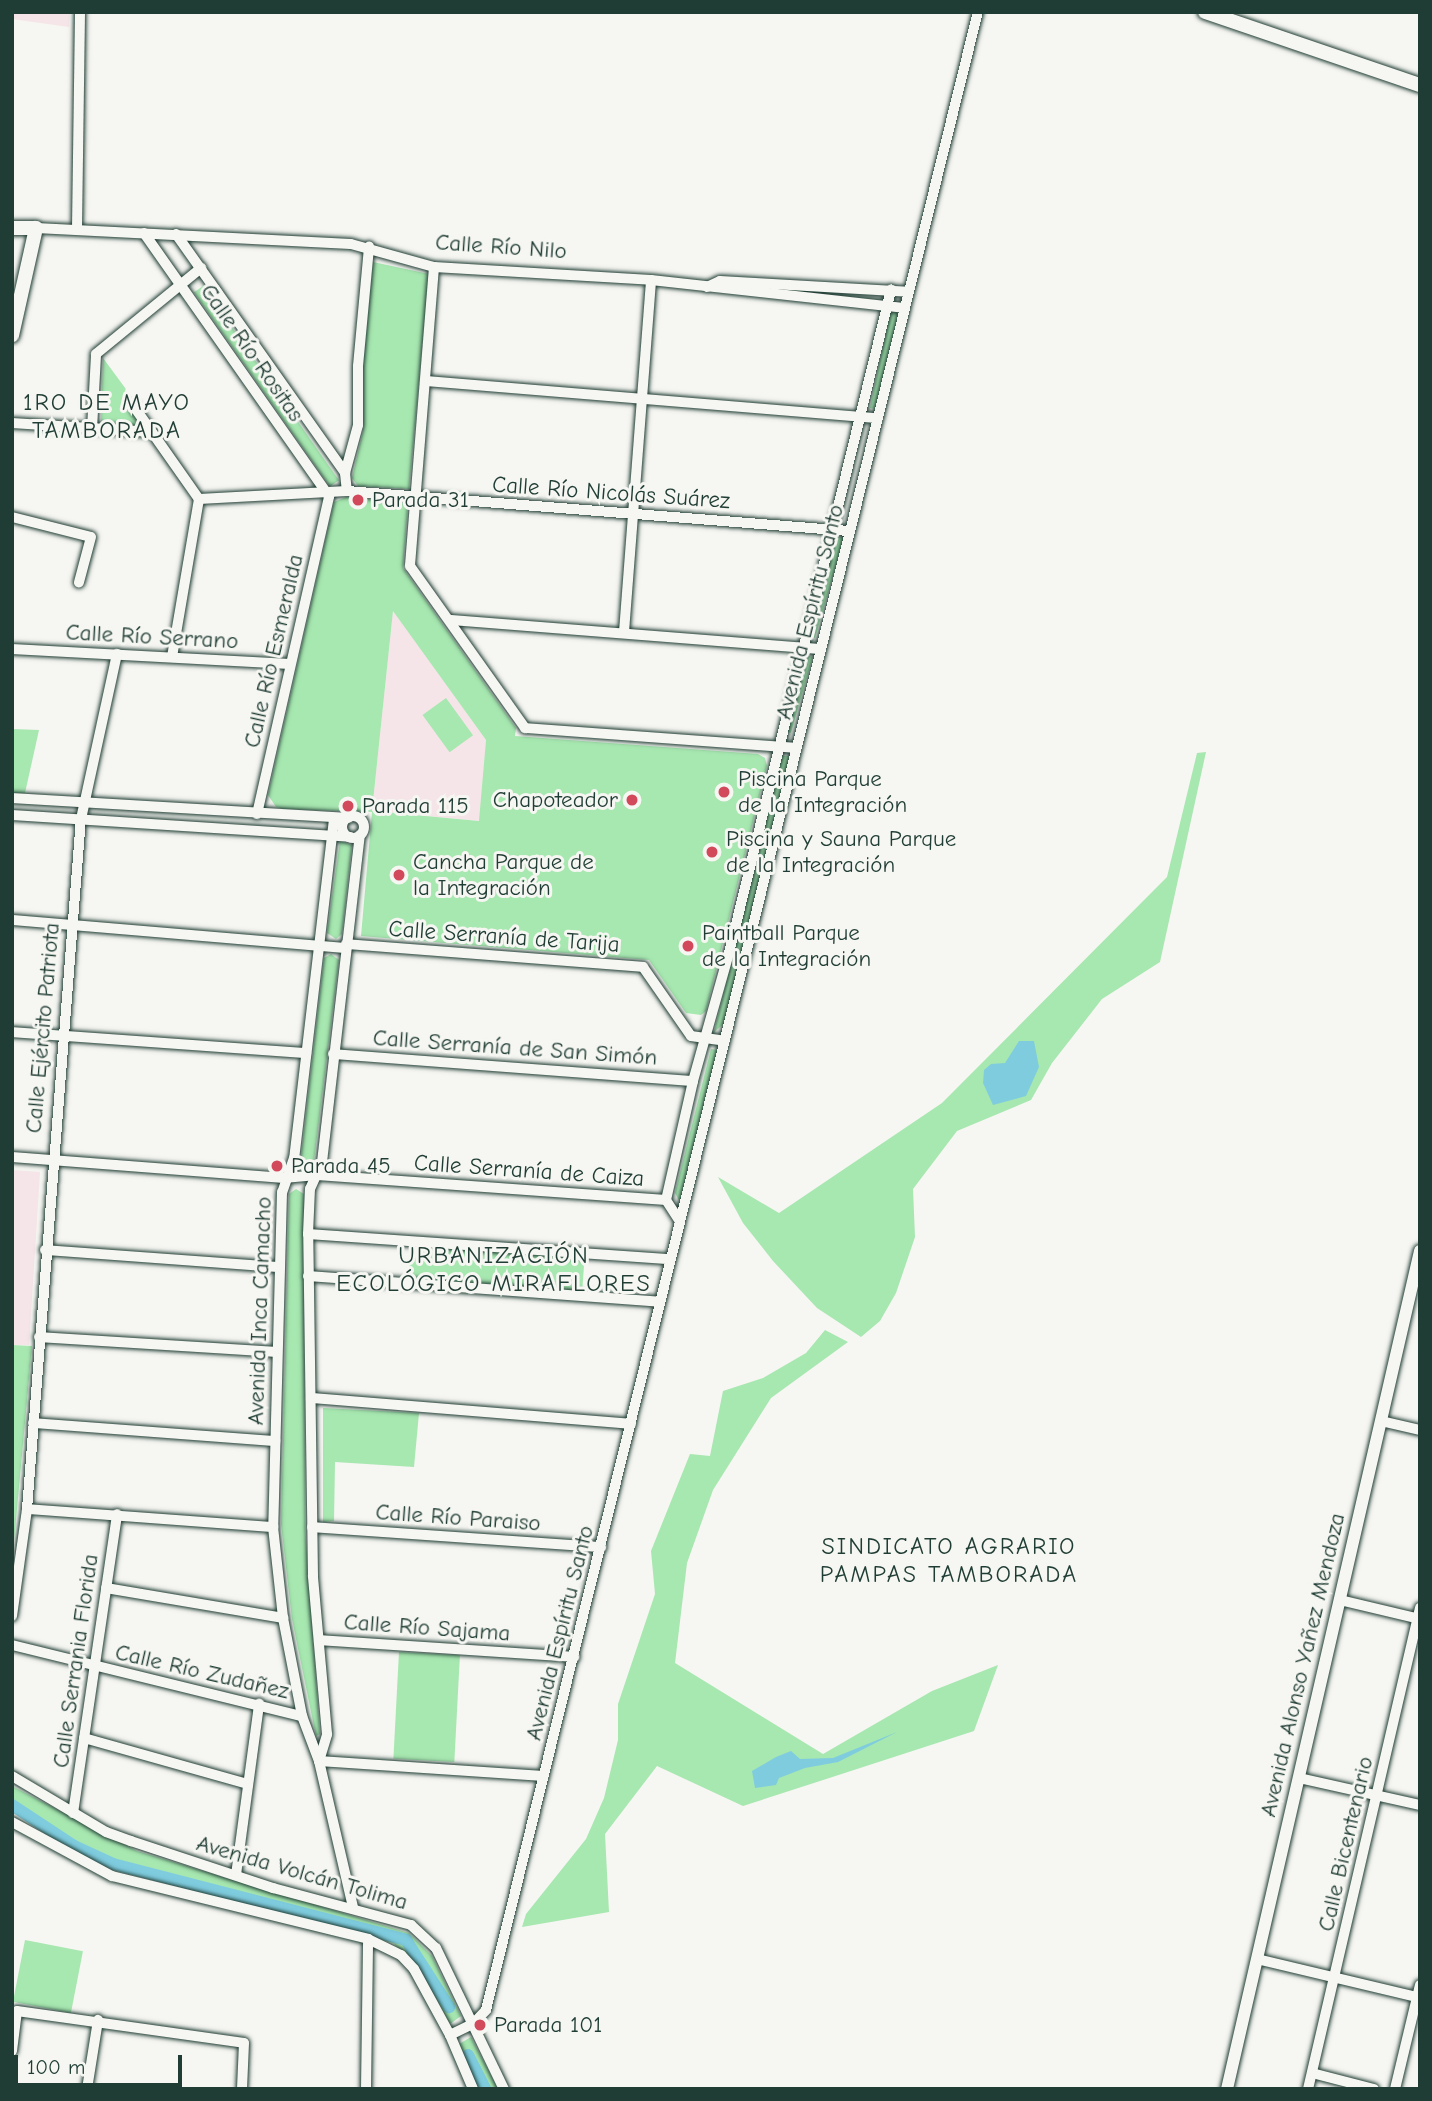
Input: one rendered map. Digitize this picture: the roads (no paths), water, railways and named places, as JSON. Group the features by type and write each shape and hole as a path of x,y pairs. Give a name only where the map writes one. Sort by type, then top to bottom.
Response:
{"main road":[{"path":"1205,12 1420,85"},
{"name":"Calle Río Nilo","path":"12,228 36,228"},
{"path":"12,335 36,228"}],"street":[{"path":"77,228 80,12"},
{"name":"Avenida Espíritu Santo","path":"473,2024 486,2010 978,12"},
{"name":"Calle Río Nilo","path":"36,228 77,228 369,247 434,267 651,280 705,288 888,304 903,308"},
{"name":"Calle Río Rositas","path":"144,233 329,495"},
{"name":"Calle Río Rositas","path":"176,234 345,473 347,491"},
{"path":"345,473 358,425 358,366 369,247"},
{"path":"434,267 410,566 525,728 796,747"},
{"path":"92,429 96,354 201,268"},
{"path":"624,632 651,280"},
{"path":"705,288 720,281 908,292"},
{"name":"Avenida Espíritu Santo","path":"666,1200 693,1081 863,416 891,289"},
{"path":"425,382 877,418"},
{"path":"135,408 199,499 172,657"},
{"path":"12,423 152,432"},
{"name":"Calle Río Nicolás Suárez","path":"199,499 329,495 347,491 849,531"},
{"name":"Calle Río Esmeralda","path":"257,814 329,495"},
{"path":"12,517 91,537 79,582"},
{"path":"450,620 804,645 821,649"},
{"name":"Calle Río Serrano","path":"12,649 290,664"},
{"path":"83,803 117,654"},
{"path":"12,798 362,821 355,836 12,815"},
{"name":"Calle Ejército Patriota","path":"12,1616 27,1509 51,1160 83,803"},
{"name":"Avenida Inca Camacho","path":"319,1761 327,1734 312,1527 308,1234 310,1189 317,1175 346,946 355,836 343,830 348,818"},
{"name":"Avenida Inca Camacho","path":"334,819 294,1158 284,1178 279,1267 273,1527 283,1618 302,1716 319,1761 353,1907"},
{"name":"Calle Serranía de Tarija","path":"12,920 320,946 643,967 691,1036 706,1038"},
{"path":"12,1032 306,1054"},
{"path":"706,1038 725,1041"},
{"name":"Calle Serranía de San Simón","path":"333,1054 693,1081"},
{"name":"Calle Serranía de Caiza","path":"12,1157 284,1178 317,1175 666,1200"},
{"path":"666,1200 679,1220"},
{"path":"308,1234 670,1259"},
{"path":"45,1250 279,1267"},
{"name":"Avenida Alonso Yañez Mendoza","path":"1227,2089 1420,1251"},
{"path":"308,1276 660,1302"},
{"path":"39,1337 277,1352"},
{"path":"311,1398 631,1424"},
{"path":"1381,1421 1420,1430"},
{"path":"33,1423 275,1441"},
{"path":"27,1509 273,1527"},
{"name":"Calle Serrania Florida","path":"73,1813 117,1514"},
{"name":"Calle Río Paraiso","path":"312,1527 601,1547"},
{"path":"106,1588 283,1618"},
{"path":"1340,1600 1419,1615"},
{"name":"Calle Bicentenario","path":"1308,2089 1419,1615"},
{"name":"Calle Río Sajama","path":"319,1640 574,1657"},
{"name":"Calle Río Zudañez","path":"12,1645 302,1716"},
{"path":"236,1875 259,1704"},
{"path":"84,1738 248,1784"},
{"path":"319,1761 544,1776"},
{"name":"Avenida Volcán Tolima","path":"12,1776 106,1832 236,1875 391,1916 422,1934 436,1948 504,2089"},
{"path":"1299,1778 1420,1805"},
{"path":"12,1822 112,1876 368,1939 401,1955 414,1969 450,2035 473,2089"},
{"path":"366,2089 368,1939"},
{"path":"1257,1959 1417,1997"},
{"path":"1395,2089 1420,1984"},
{"path":"12,2051 17,2011 98,2020 244,2043 242,2089"},
{"path":"87,2089 98,2020"},
{"path":"450,2035 473,2024"},
{"path":"1312,2073 1374,2089"}],"water":[{"path":"1019,1041 1034,1041 1039,1067 1026,1096 993,1105 983,1083 984,1070 991,1064 1005,1063"},
{"path":"897,1732 838,1762 805,1768 779,1778 776,1785 755,1788 752,1771 791,1751 800,1759 833,1758"}],"waterway":[{"path":"12,1805 74,1846 113,1864 406,1940 449,2007"},
{"path":"468,2055 485,2089"}],"place":[{"name":"Parada 31","path":"358,500"},
{"name":"Piscina Parque de la Integración","path":"724,792"},
{"name":"Chapoteador","path":"632,800"},
{"name":"Parada 115","path":"348,806"},
{"name":"Piscina y Sauna Parque de la Integración","path":"712,852"},
{"name":"Cancha Parque de la Integración","path":"399,875"},
{"name":"Paintball Parque de la Integración","path":"688,946"},
{"name":"Parada 45","path":"277,1166"},
{"name":"Parada 101","path":"480,2025"}],"district":[{"name":"1RO DE MAYO TAMBORADA","path":"107,417"},
{"name":"URBANIZACIÓN ECOLÓGICO MIRAFLORES","path":"494,1270"},
{"name":"SINDICATO AGRARIO PAMPAS TAMBORADA","path":"949,1561"}]}
